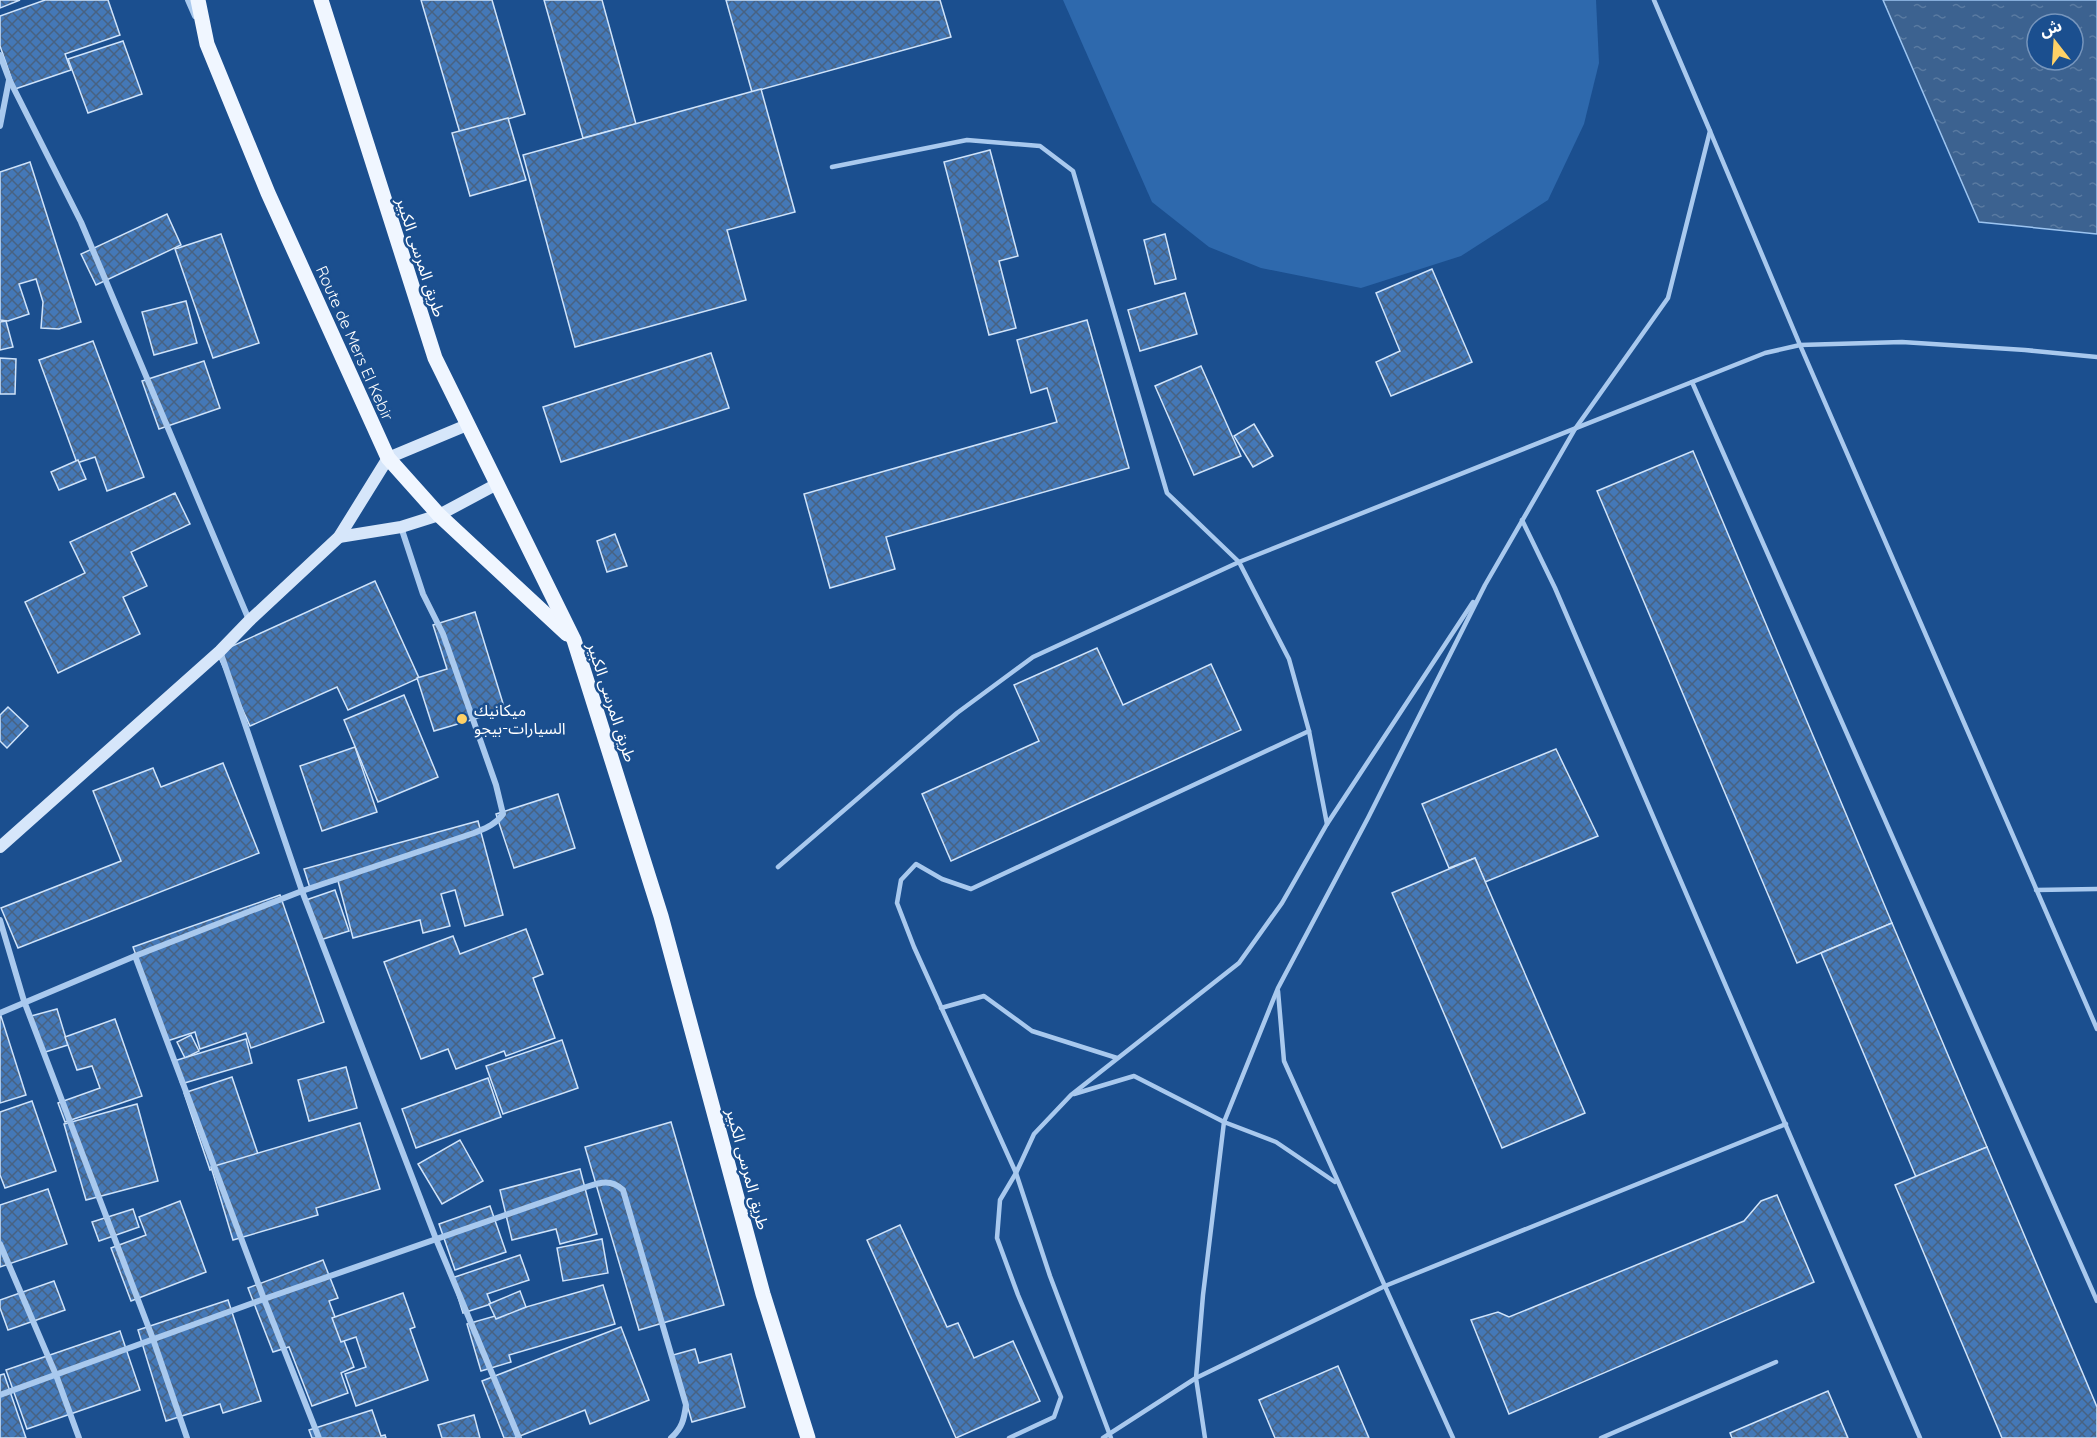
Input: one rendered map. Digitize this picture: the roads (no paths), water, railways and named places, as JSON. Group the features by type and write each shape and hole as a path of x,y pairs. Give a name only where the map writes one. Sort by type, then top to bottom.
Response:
{"main road":[{"name":"Route de Mers El Kebir","path":"198,0 207,44 268,193 388,458 439,515 574,640"},
{"name":"طريق المرسى الكبير","path":"321,0 435,357 574,640 661,916 764,1294 808,1438"},
{"path":"0,847 220,651 339,537 388,458 467,425"},
{"path":"339,537 400,527 439,515 497,484"}],"street":[{"path":"188,0 207,44"},
{"path":"0,55 9,79 81,222 249,621"},
{"path":"0,126 9,79"},
{"path":"0,1013 135,956 302,891 493,825 503,813 496,785 443,634 423,594 400,527"},
{"path":"220,651 302,891 436,1239 519,1438"},
{"path":"0,920 24,1001 153,1339 187,1438"},
{"path":"135,956 264,1299 319,1438"},
{"path":"0,1395 436,1239 604,1182 612,1182 623,1190 626,1199 686,1405 680,1430 671,1438"},
{"path":"0,1244 57,1374 79,1438"}],"lane":[{"path":"1654,0 1800,345 2097,1029"},
{"path":"1205,1438 1196,1378 1204,1284 1224,1122 1278,988 1368,818 1485,585 1575,429 1668,298 1710,131"},
{"path":"832,167 967,140 1040,146 1073,171 1167,493 1239,562 1288,659 1309,731 1327,824"},
{"path":"778,867 957,713 1033,657 1239,562 1765,353 1800,345 1902,342 2097,357"},
{"path":"1692,382 2097,1301"},
{"path":"1522,520 1560,599 1920,1438"},
{"path":"1009,1438 1054,1417 1062,1397 1018,1295 997,1238 1000,1200 1016,1173 1034,1134 1071,1095 1239,963 1282,903 1327,824 1485,585"},
{"path":"1110,1437 1050,1276 1016,1173 941,1008 897,903 901,880 916,864 942,879 971,889 1309,731"},
{"path":"2036,890 2097,889"},
{"path":"1278,988 1284,1061 1453,1438"},
{"path":"941,1008 984,996 1032,1031 1117,1058"},
{"path":"1071,1095 1134,1076 1224,1122 1276,1142 1338,1184"},
{"path":"1103,1438 1110,1437 1196,1378 1384,1286 1786,1124"},
{"path":"1601,1438 1776,1362"}],"water":[{"path":"1883,0 2097,0 2097,234 1979,222"}],"place":[{"name":"ميكانيك السيارات-بيجو","path":"462,719"}]}
